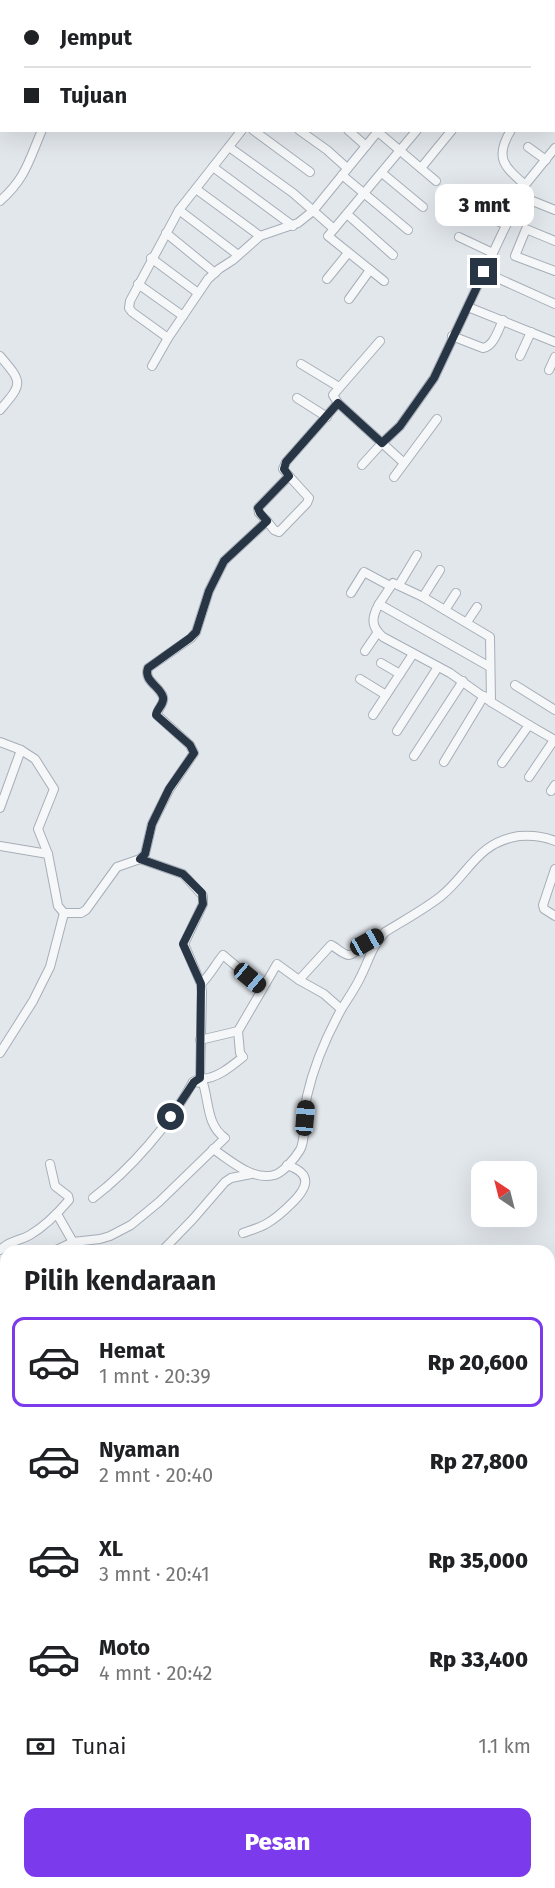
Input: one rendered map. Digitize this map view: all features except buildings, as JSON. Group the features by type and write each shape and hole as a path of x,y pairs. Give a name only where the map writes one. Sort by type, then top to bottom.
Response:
{"street":[{"path":"0,201 13,190 23,176 41,132"},
{"path":"168,338 130,310 130,301 179,210 240,132"},
{"path":"256,132 310,172"},
{"path":"302,132 327,150 363,194 408,230"},
{"path":"350,132 366,146"},
{"path":"152,366 208,279 260,236 292,226 312,211 378,132"},
{"path":"380,132 436,182"},
{"path":"384,281 328,236 415,132"},
{"path":"421,168 450,132"},
{"path":"510,132 503,147 502,162 507,170 525,185"},
{"path":"229,147 292,193 334,229"},
{"path":"528,147 546,160"},
{"path":"362,465 400,426 434,378 525,185 555,148"},
{"path":"213,167 292,226"},
{"path":"382,173 423,207"},
{"path":"196,189 260,236"},
{"path":"520,196 554,207"},
{"path":"472,209 506,225"},
{"path":"179,210 238,255"},
{"path":"347,214 393,255"},
{"path":"555,241 526,229 515,256 555,272"},
{"path":"166,233 215,273"},
{"path":"459,237 493,253"},
{"path":"327,279 348,252"},
{"path":"152,258 198,293"},
{"path":"349,299 370,270"},
{"path":"484,272 555,304"},
{"path":"138,284 183,316"},
{"path":"468,307 555,342"},
{"path":"453,336 483,348 492,343 503,320"},
{"path":"520,356 531,332"},
{"path":"380,341 333,395 338,403 404,463"},
{"path":"0,356 16,375 18,384 15,392 0,410"},
{"path":"549,370 555,357"},
{"path":"301,364 339,387"},
{"path":"297,398 327,417"},
{"path":"289,476 258,508 274,530 279,532 307,503 309,498 284,469 286,462 338,403"},
{"path":"394,477 437,419"},
{"path":"0,742 21,750 35,759 54,789 38,826 39,833 48,854 58,906 64,913 81,913 86,910 117,867 140,859 145,854 152,824 169,789 194,753 190,745 156,715 164,699 147,677 146,671 196,632 209,591 224,561 267,521"},
{"path":"417,555 379,604 373,617 373,624 378,632 463,681 491,702 555,740 529,777"},
{"path":"423,597 440,570"},
{"path":"351,593 364,572 423,597 490,636 491,702"},
{"path":"445,610 456,593"},
{"path":"379,604 490,668"},
{"path":"467,622 477,607"},
{"path":"365,651 378,632"},
{"path":"373,715 413,654"},
{"path":"381,663 400,674"},
{"path":"397,731 438,667"},
{"path":"360,678 386,695"},
{"path":"414,756 463,681"},
{"path":"515,685 555,710"},
{"path":"444,762 484,696"},
{"path":"502,764 529,725"},
{"path":"0,808 21,750"},
{"path":"299,980 331,945 352,955 367,942 438,898 452,887 468,866 493,844 506,838 532,835 555,841"},
{"path":"0,846 48,854"},
{"path":"93,1198 107,1187 159,1133 197,1080 201,984 183,944 203,904 202,893 183,874 140,859"},
{"path":"555,869 543,905 544,909 555,916"},
{"path":"0,1053 33,1001 50,967 64,913"},
{"path":"168,1245 225,1182 231,1178 251,1174 276,1175 301,1149 307,1098 322,1048 341,1009 361,977 371,951 385,932"},
{"path":"201,984 223,955 262,988"},
{"path":"197,1080 216,1075 243,1057 240,1053 238,1031 277,964 324,994 341,1009"},
{"path":"200,1040 238,1031"},
{"path":"67,1245 110,1236 131,1225 196,1168 225,1138 219,1134 210,1116 204,1083 197,1080"},
{"path":"213,1149 251,1174"},
{"path":"6,1245 31,1234 57,1214 70,1198 55,1186 50,1164"},
{"path":"243,1233 270,1222 303,1191 305,1178 297,1169 287,1166"},
{"path":"57,1214 73,1242"}],"route":[{"path":"171,1117 194,1082 200,1078 201,984 183,944 204,899 202,893 183,874 140,859 145,854 152,824 169,789 194,753 192,747 156,715 164,699 147,677 146,671 196,632 209,591 224,561 267,521 258,508 289,476 284,469 286,462 338,403 382,443 400,426 434,378 484,272"}]}
